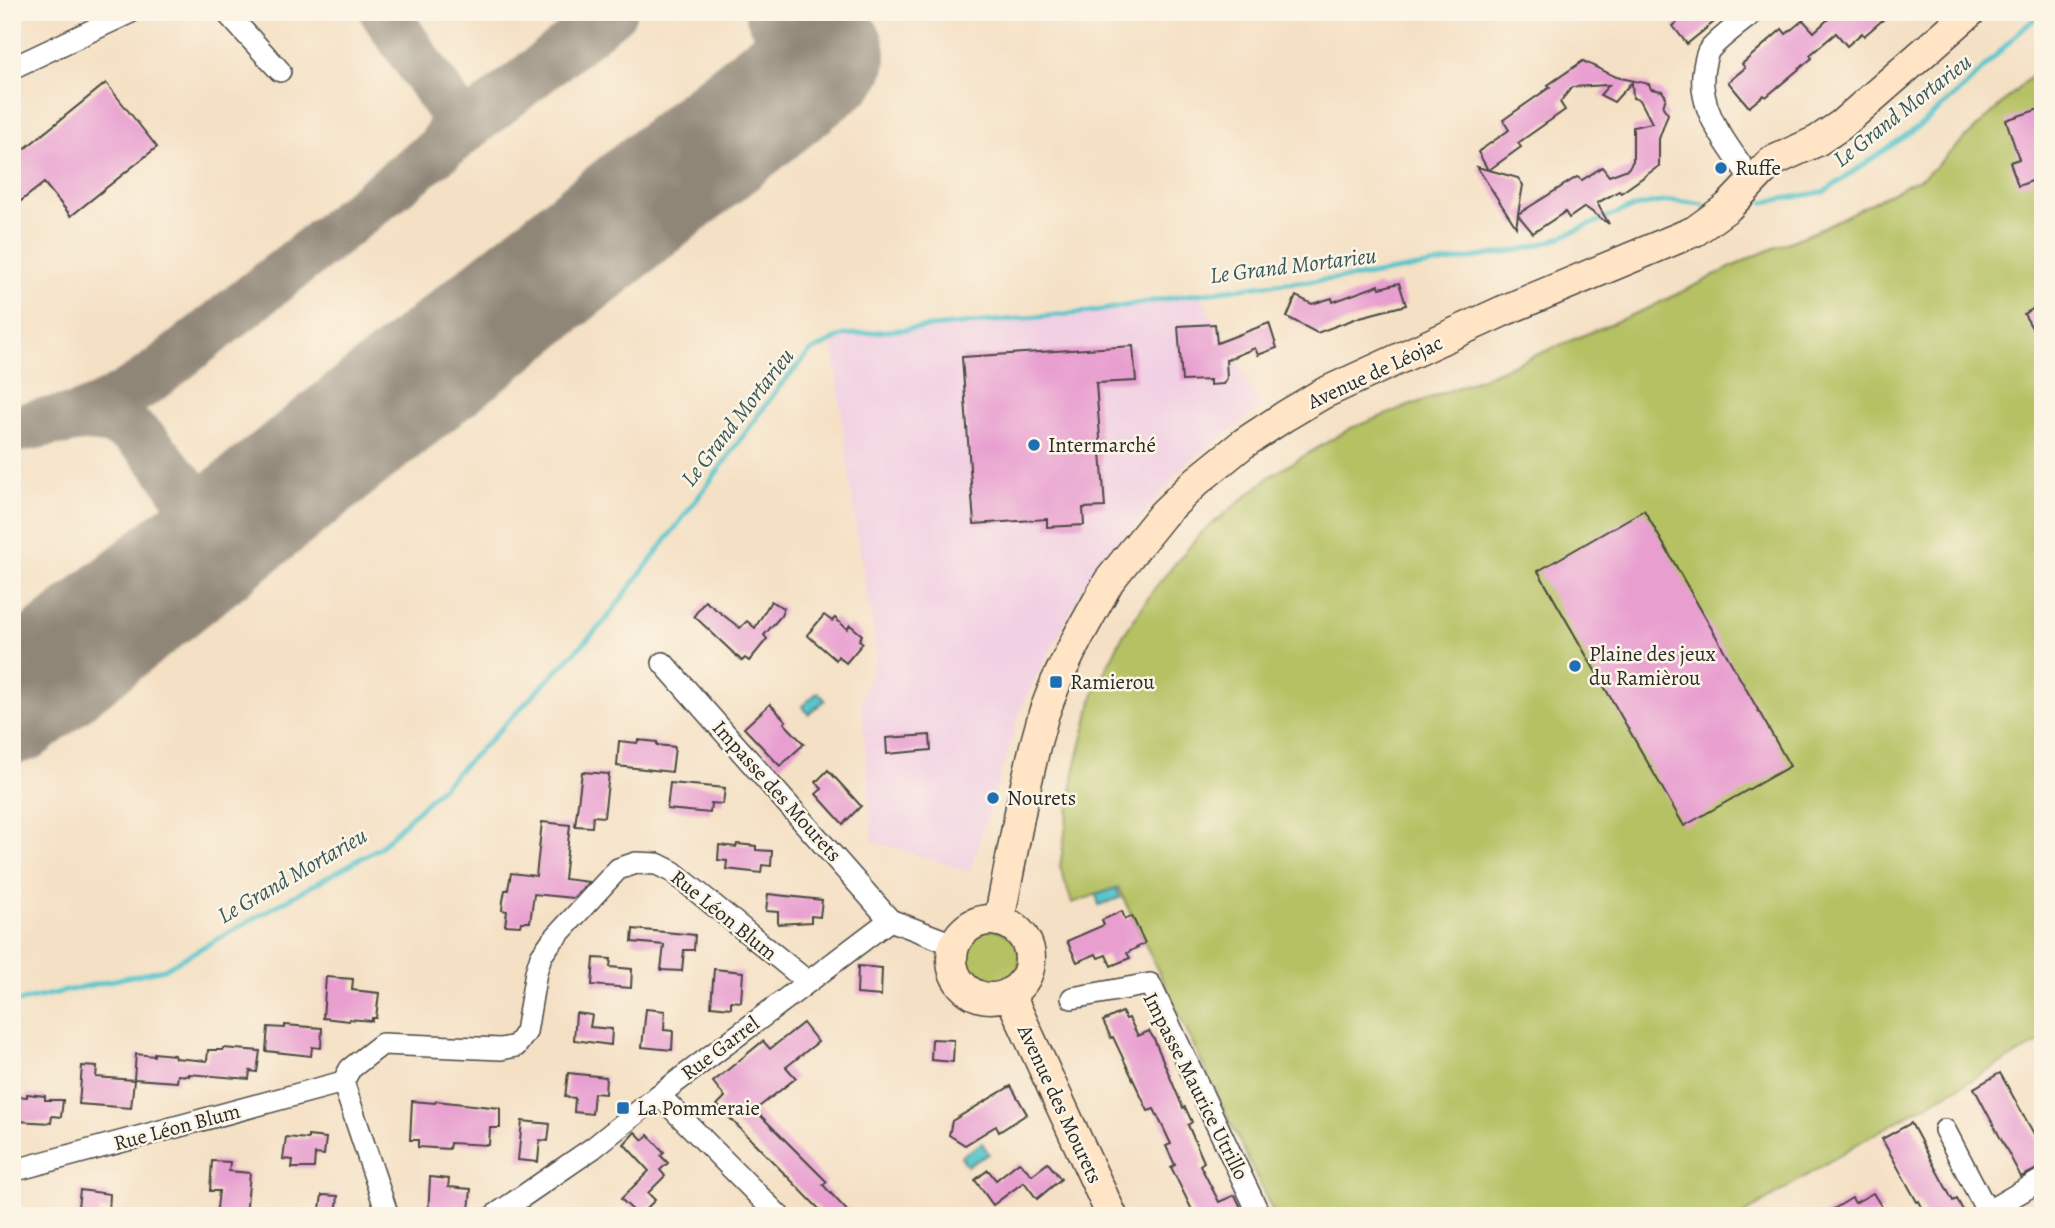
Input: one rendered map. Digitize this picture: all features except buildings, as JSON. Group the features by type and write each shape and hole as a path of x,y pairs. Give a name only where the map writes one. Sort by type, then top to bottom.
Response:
{"main road":[{"name":"Avenue de Léojac","path":"999,921 1035,746 1056,682 1109,581 1163,514 1197,481 1236,450 1313,400 1503,311 1695,231 1728,207 1771,162 1817,141 1841,125 1970,12"},
{"path":"986,920 999,921 1019,932 1026,942 1029,964 1020,985 1000,997 987,998 965,989 957,979 952,967 952,954 955,942 973,924 986,920"},
{"name":"Avenue des Mourets","path":"1011,992 1112,1216"}],"street":[{"path":"12,68 131,12"},
{"path":"226,12 280,71"},
{"path":"1752,181 1712,119 1704,99 1702,83 1704,64 1709,51 1754,12"},
{"name":"Impasse des Mourets","path":"663,663 890,920"},
{"name":"Rue Léon Blum","path":"12,1171 343,1082 350,1069 382,1044 501,1049 516,1046 526,1032 541,956 618,869 636,863 657,864 673,872 808,982"},
{"path":"890,920 945,941 955,942"},
{"name":"Rue Garrel","path":"494,1216 593,1147 890,920"},
{"name":"Impasse Maurice Utrillo","path":"1072,998 1150,984 1260,1216"},
{"path":"343,1082 388,1216"},
{"path":"659,1095 779,1216"},
{"path":"1945,1130 1983,1214 2043,1179"}],"shaded area":[{"path":"1201,296 1262,407 1189,461 1087,581 1024,700 970,871 873,842 861,700 877,655 857,534 832,339"}],"green space":[{"name":"Plaine des jeux du Ramièrou","path":"2043,65 2043,1040 1862,1141 1741,1216 1275,1216 1118,887 1072,903 1060,867 1074,772 1094,693 1121,639 1154,589 1200,534 1272,475 1351,428 1472,382 1651,307 1752,257 1814,232 1925,176"},
{"path":"990,929 1011,938 1020,959 1011,980 990,989 969,980 960,959 969,938"}],"water":[{"path":"818,692 825,700 809,714 802,706"},
{"path":"1116,888 1120,898 1099,905 1096,895"},
{"path":"982,1143 989,1154 967,1166 961,1156"}],"waterway":[{"name":"Le Grand Mortarieu","path":"1764,202 1824,192 1922,124 2043,12"},
{"name":"Le Grand Mortarieu","path":"12,1003 164,969 379,848 488,742 604,622 779,387 810,352 844,335 1090,312 1264,285 1358,277 1520,250 1551,241 1625,210 1652,203 1674,201 1703,204"}],"taxiway":[{"path":"384,12 451,110 452,126 439,150"},
{"path":"64,421 111,403 154,376 612,12"},
{"path":"716,142 762,101 779,72 781,55 778,35 769,12"},
{"path":"12,429 84,418 117,423 149,446 188,499 196,533 188,556 178,568 121,617"},
{"path":"178,481 189,493 211,504 233,504 273,495"}],"runway":[{"path":"12,703 825,56"}],"place":[{"name":"Ruffe","path":"1721,168"},
{"name":"Intermarché","path":"1034,445"},
{"name":"Plaine des jeux du Ramièrou","path":"1575,666"},
{"name":"Ramierou","path":"1056,682"},
{"name":"Nourets","path":"993,798"},
{"name":"La Pommeraie","path":"623,1108"}]}
